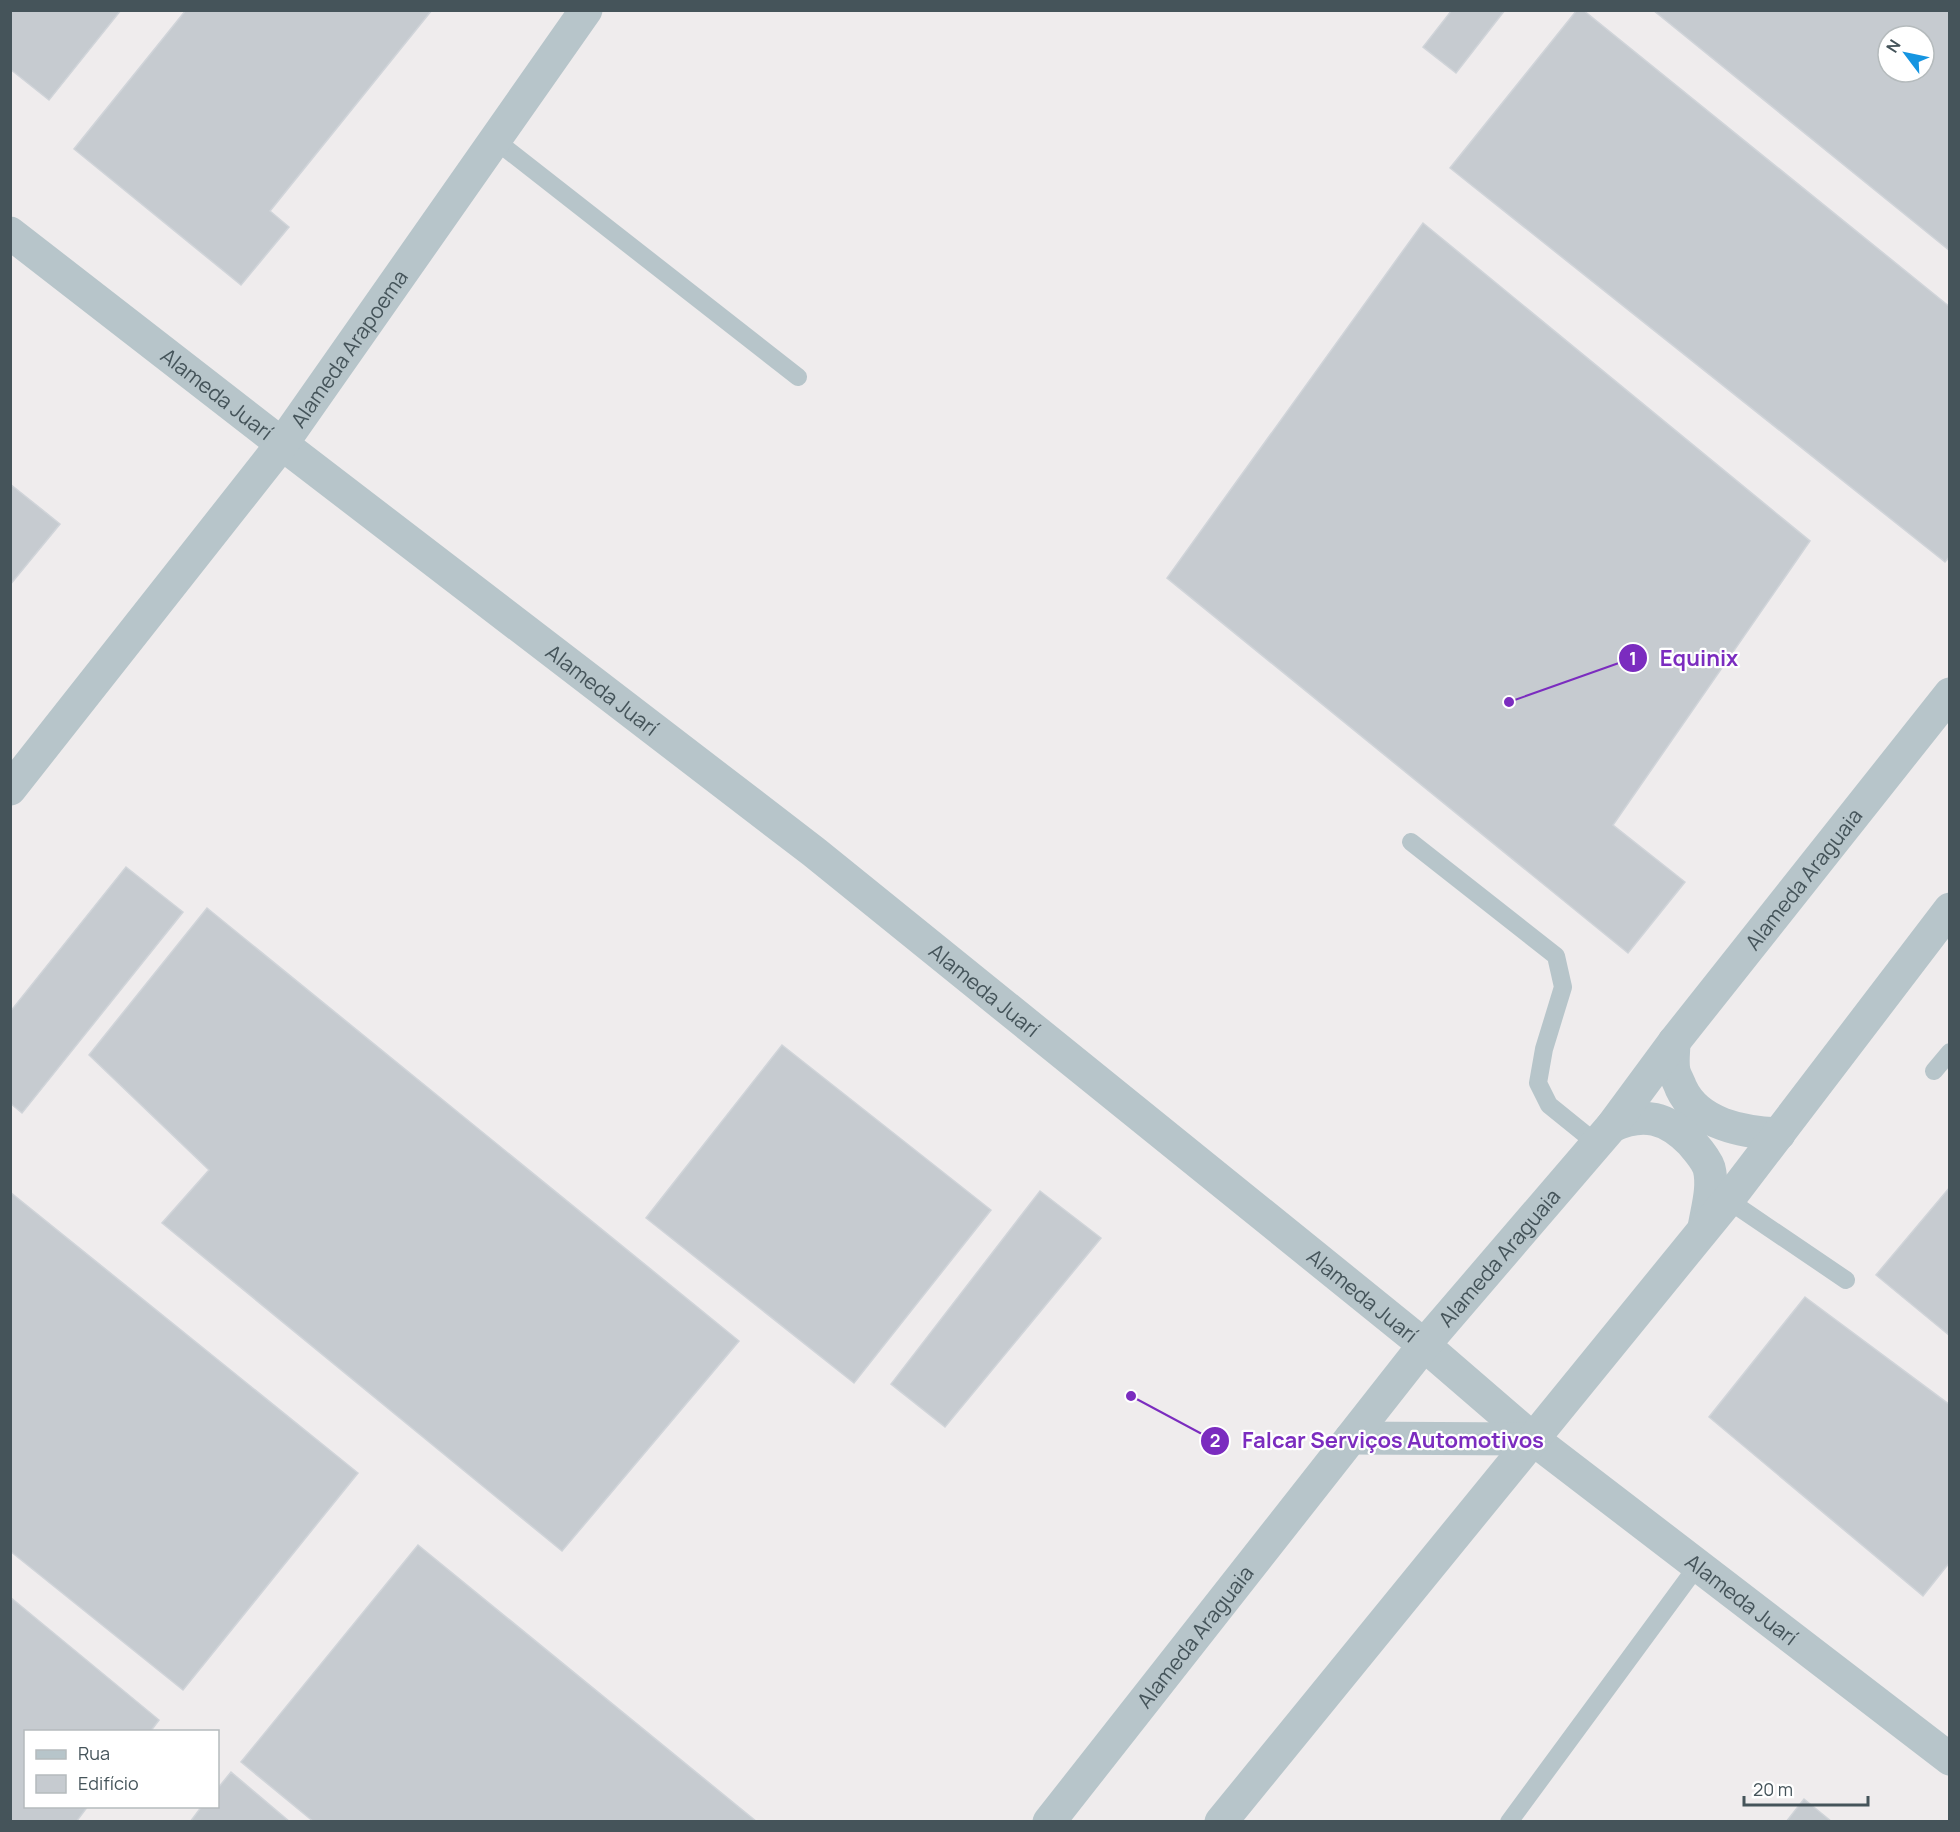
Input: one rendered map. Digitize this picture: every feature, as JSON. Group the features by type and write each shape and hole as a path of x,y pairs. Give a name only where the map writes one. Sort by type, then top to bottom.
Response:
{"street":[{"name":"Alameda Arapoema","path":"10,789 282,444 586,10"},
{"name":"Alameda Juarí","path":"10,233 814,852 1424,1345 1533,1439 1950,1759"},
{"name":"Alameda Araguaia","path":"1049,1821 1424,1345 1604,1134 1674,1042 1950,694"},
{"path":"1221,1821 1728,1200 1950,909"},
{"path":"1674,1042 1674,1073 1684,1094 1698,1111 1737,1130 1779,1134"},
{"path":"1604,1134 1621,1121 1643,1118 1666,1122 1682,1134 1697,1149 1709,1167 1711,1188 1703,1230"},
{"path":"1351,1438 1533,1439"}],"lane":[{"path":"495,140 798,377"},
{"path":"1411,842 1556,956 1563,987 1544,1049 1538,1083 1549,1105 1604,1134"},
{"path":"1935,1071 1950,1052"},
{"path":"1728,1200 1846,1280"},
{"path":"1509,1821 1698,1565"}],"building":[{"path":"10,10 121,10 49,100 10,69"},
{"path":"186,10 432,10 270,211 289,227 241,285 74,149"},
{"path":"1452,10 1505,10 1456,73 1423,47"},
{"path":"1577,10 1583,10 1950,307 1950,556 1945,562 1450,168"},
{"path":"1653,10 1950,10 1950,251"},
{"path":"1423,223 1810,541 1613,825 1685,882 1628,953 1167,578"},
{"path":"10,484 60,524 10,585"},
{"path":"126,867 183,912 22,1113 10,1103 10,1012"},
{"path":"207,908 739,1341 562,1551 162,1223 209,1170 89,1055"},
{"path":"782,1045 991,1210 854,1383 646,1218"},
{"path":"1950,1187 1950,1336 1876,1275"},
{"path":"1040,1191 1101,1238 945,1427 891,1384"},
{"path":"10,1192 358,1473 183,1690 10,1551"},
{"path":"1805,1297 1950,1405 1950,1562 1923,1596 1709,1417"},
{"path":"418,1545 757,1822 314,1822 241,1762"},
{"path":"10,1597 159,1720 152,1730 24,1730 24,1808 86,1808 76,1822 10,1822"},
{"path":"231,1772 290,1822 190,1822 200,1808 219,1808 219,1787"},
{"path":"1804,1799 1832,1822 1786,1822"}],"place":[{"name":"Equinix","path":"1509,702"},
{"name":"Falcar Serviços Automotivos","path":"1131,1396"}]}
